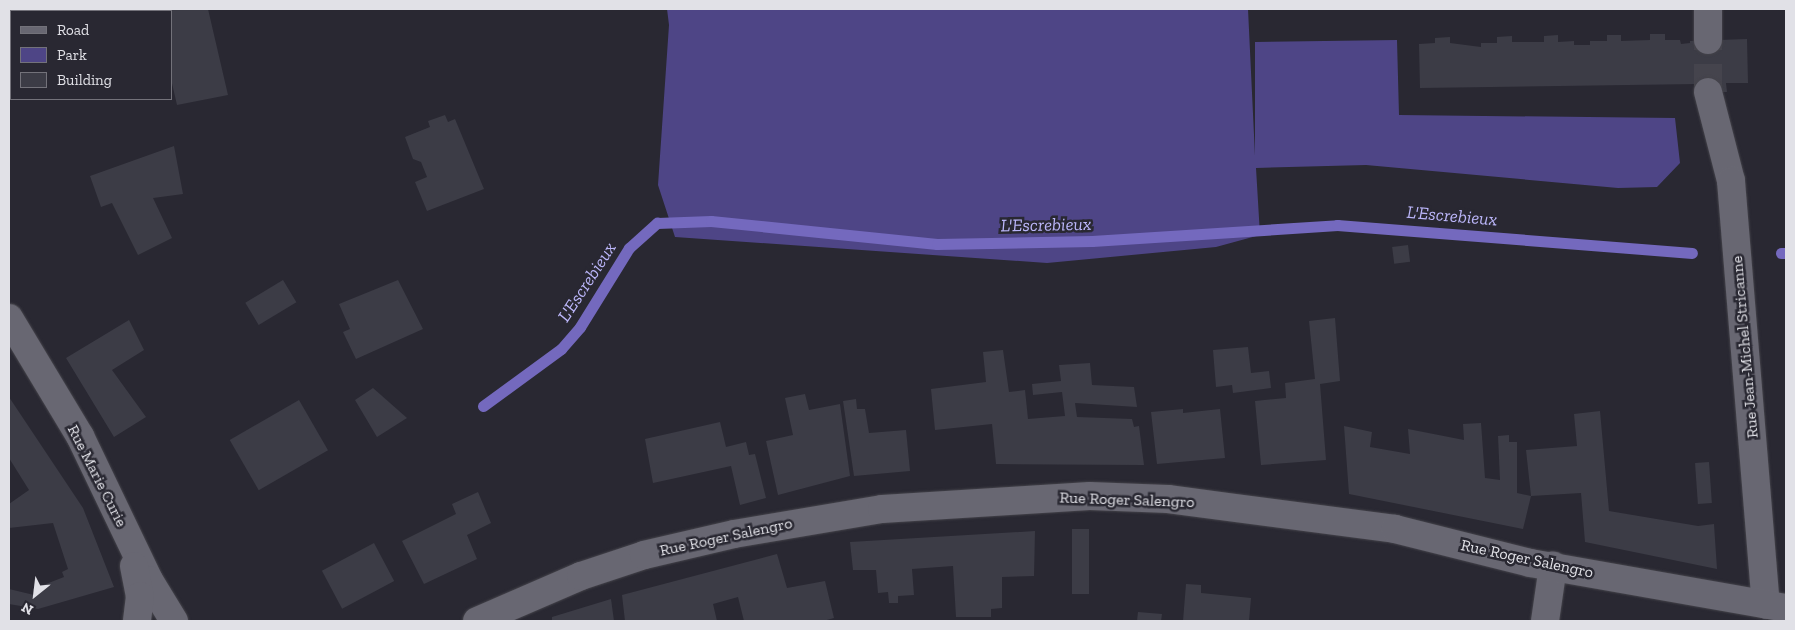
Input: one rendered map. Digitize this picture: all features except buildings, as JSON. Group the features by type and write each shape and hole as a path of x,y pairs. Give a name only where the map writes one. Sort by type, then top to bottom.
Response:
{"street":[{"path":"1708,9 1708,40"},
{"name":"Rue Jean-Michel Stricanne","path":"1708,92 1731,181 1776,606"},
{"name":"Rue Marie Curie","path":"9,318 97,470 163,608 174,621"},
{"name":"Rue Marie Curie","path":"9,349 65,413"},
{"name":"Rue Roger Salengro","path":"477,621 580,576 694,542 844,514 1036,498 1090,496 1202,502 1395,529 1552,566 1776,606"},
{"name":"Rue Marie Curie","path":"129,540 139,590 136,621"},
{"path":"1545,621 1552,566"}],"green space":[{"path":"667,9 1248,9 1255,156 1255,42 1397,40 1399,115 1675,118 1680,163 1657,187 1618,188 1366,165 1256,168 1260,235 1216,247 1047,263 675,237 658,185 669,25"}],"waterway":[{"name":"L'Escrebieux","path":"483,406 561,349 580,327 629,248 657,223 711,221 937,244 1092,241 1337,225 1692,253"},
{"name":"L'Escrebieux","path":"1781,253 1786,253"}],"tunnel":[{"path":"1708,40 1708,92"}]}
